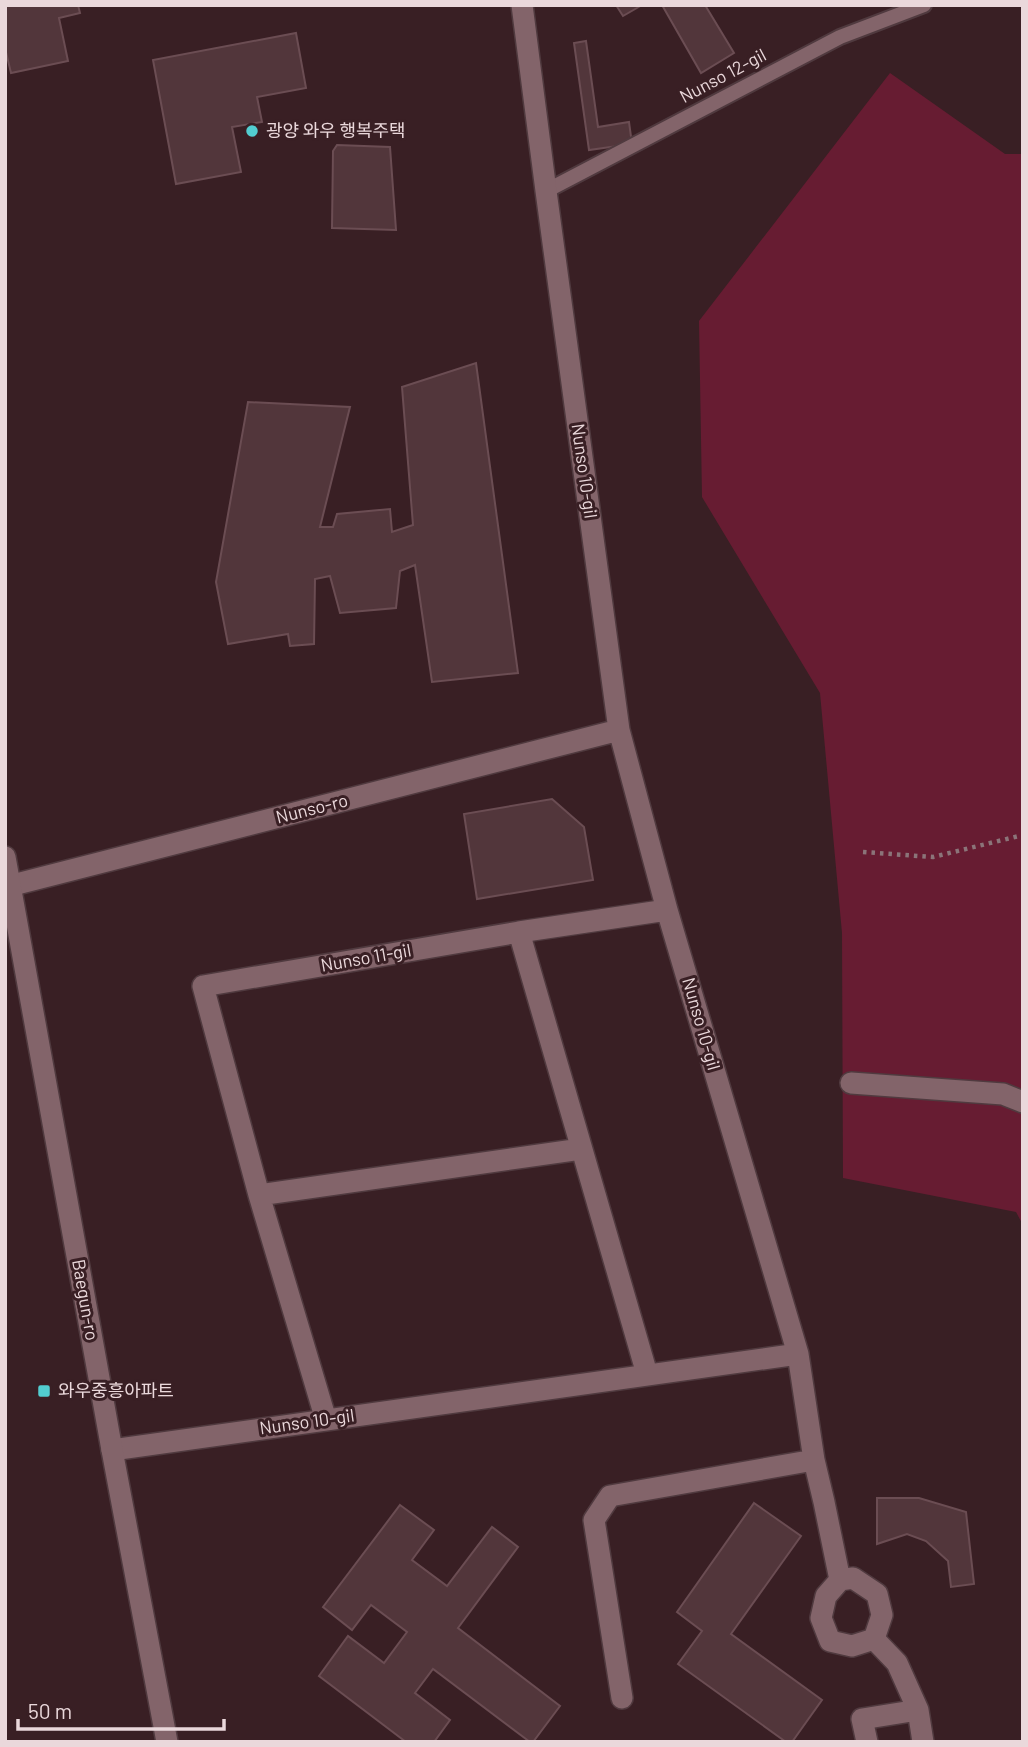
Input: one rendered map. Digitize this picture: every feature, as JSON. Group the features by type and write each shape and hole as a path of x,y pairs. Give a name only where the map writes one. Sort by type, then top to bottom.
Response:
{"street":[{"name":"Nunso 10-gil","path":"112,1450 798,1354 667,910 619,730 523,5"},
{"name":"Nunso-ro","path":"8,886 619,730"},
{"name":"Baegun-ro","path":"5,857 8,886 167,1742"},
{"path":"647,1374 519,932 667,910"},
{"name":"Nunso 11-gil","path":"326,1420 259,1195 203,986 519,932"},
{"path":"851,1083 1003,1094 1023,1101"},
{"path":"259,1195 581,1149"},
{"path":"798,1354 814,1460 840,1580"},
{"path":"622,1698 594,1520 610,1496 814,1460"},
{"path":"853,1578 877,1594 882,1615 874,1639 852,1646 830,1641 821,1618 827,1596 840,1580 853,1578"},
{"path":"874,1639 897,1663 918,1710 923,1742"},
{"path":"867,1742 862,1719 918,1710"}],"lane":[{"name":"Nunso 12-gil","path":"546,191 840,37 923,5"}],"path":[{"path":"863,852 933,857 1023,835"}],"shaded area":[{"path":"890,73 1005,154 1023,154 1023,1225 1016,1212 843,1178 842,933 820,693 702,497 699,321"}],"building":[{"path":"5,5 78,5 80,13 59,18 68,61 11,73 5,48"},
{"path":"616,5 642,5 623,16"},
{"path":"662,5 705,5 734,53 701,73"},
{"path":"296,33 306,88 257,97 262,122 232,127 241,172 176,184 153,60"},
{"path":"586,41 598,127 629,122 632,144 589,150 574,43"},
{"path":"337,145 390,147 396,230 332,228 333,151"},
{"path":"476,363 518,673 432,682 415,565 400,571 396,608 340,613 330,576 315,579 314,644 290,646 288,634 228,644 216,582 248,402 350,407 320,527 333,527 337,514 390,509 392,532 413,525 402,387"},
{"path":"552,799 584,827 593,880 477,899 464,814"},
{"path":"877,1498 919,1498 966,1512 974,1584 951,1587 948,1561 926,1541 907,1534 877,1544"},
{"path":"754,1503 801,1536 731,1634 822,1700 792,1742 786,1742 678,1664 702,1631 677,1612"},
{"path":"400,1505 434,1530 412,1560 447,1586 492,1527 518,1547 458,1628 560,1706 533,1742 433,1669 415,1693 450,1720 434,1742 406,1742 319,1676 348,1636 384,1663 407,1632 371,1605 352,1630 323,1607"}],"place":[{"name":"광양 와우 행복주택","path":"252,131"},
{"name":"와우중흥아파트","path":"44,1391"}]}
